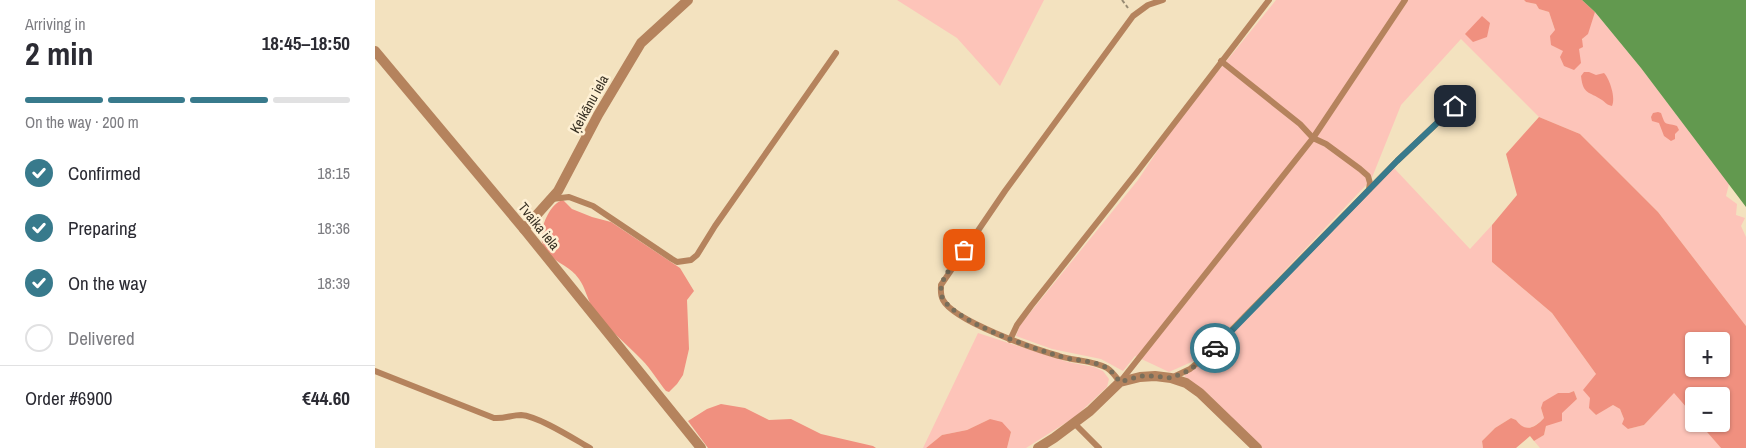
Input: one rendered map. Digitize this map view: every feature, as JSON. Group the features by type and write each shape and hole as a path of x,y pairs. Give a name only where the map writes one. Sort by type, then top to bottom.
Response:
{"street":[{"name":"Ķeikānu iela","path":"524,229 558,192 597,115 641,42 688,0"},
{"name":"Tvaika iela","path":"375,51 524,229 701,448"},
{"path":"1038,448 1074,424 1120,382 1140,376 1155,376 1171,378 1186,383 1200,393 1257,448"}],"lane":[{"path":"1163,0 1148,5 1133,16 1005,191 943,280 940,292 949,308 976,323 1010,340 1060,357 1098,364 1108,369 1120,382 1313,138 1405,0"},
{"path":"1010,340 1017,325 1031,306 1269,0"},
{"path":"551,199 563,196 576,198 613,219 672,260 683,262 691,260 697,255 715,226 836,53"},
{"path":"1221,61 1300,124 1313,138 1327,144 1360,169 1368,176 1369,189"},
{"path":"1171,378 1190,370 1209,353 1369,189 1455,106"},
{"path":"375,371 494,418 501,419 522,415 534,418 590,448"},
{"path":"1074,424 1099,448"}],"shaded area":[{"path":"897,0 1044,0 1000,86 957,38"},
{"path":"1276,0 1524,0 1536,4 1539,9 1549,12 1555,30 1578,49 1595,12 1641,68 1729,184 1726,196 1737,204 1736,215 1745,218 1741,226 1746,237 1746,326 1658,212 1580,134 1539,117 1461,39 1401,105 1371,180 1240,317 1196,360 1169,372 1135,356 1123,371 1101,359 1052,349 1016,336 1020,325 1138,180 1176,123"},
{"path":"1524,0 1582,0 1595,12 1588,34 1582,39 1583,47 1579,49 1581,63 1574,70 1564,66 1560,57 1563,51 1551,45 1550,36 1555,30 1549,12 1539,9 1536,4"},
{"path":"1582,0 1746,0 1746,207 1641,68 1595,12"},
{"path":"1482,16 1490,23 1487,37 1473,42 1465,34"},
{"path":"1584,72 1596,75 1604,73 1612,89 1612,106 1585,90 1581,76"},
{"path":"1653,113 1661,113 1666,123 1677,126 1679,130 1675,134 1675,139 1671,141 1664,136 1659,123 1652,121"},
{"path":"1539,117 1580,134 1658,212 1746,326 1746,448 1721,448 1707,432 1730,432 1730,387 1685,387 1685,406 1674,393 1644,425 1628,429 1622,424 1624,419 1620,409 1613,405 1596,415 1589,408 1590,398 1583,390 1596,374 1552,313 1492,262 1492,225 1517,195 1506,154"},
{"path":"1393,167 1470,249 1492,225 1492,262 1552,313 1596,374 1590,398 1595,415 1613,405 1620,409 1628,429 1644,425 1674,392 1685,405 1685,432 1707,432 1721,448 1540,448 1534,441 1544,435 1546,426 1577,399 1574,391 1558,393 1541,408 1544,418 1530,428 1523,427 1511,418 1495,428 1482,441 1483,448 1262,448 1208,394 1184,376 1206,360"},
{"path":"563,200 572,209 611,222 680,268 694,291 687,300 689,349 683,375 669,392 666,391 645,364 597,314 590,304 581,282 545,249 542,242 544,224 550,211 558,202"},
{"path":"978,333 1068,362 1094,367 1103,371 1109,379 1107,387 1075,417 1026,448 1007,448 1011,432 990,419 967,430 942,435 926,448 923,448"},
{"path":"1574,391 1577,399 1562,413 1562,421 1546,426 1544,435 1534,441 1530,436 1516,448 1483,448 1482,441 1495,428 1511,418 1523,427 1530,428 1544,418 1541,408 1543,402 1558,393"},
{"path":"721,404 745,408 769,420 791,419 821,434 876,448 708,448 688,421 707,409"},
{"path":"990,419 1002,422 1011,432 1007,448 926,448 942,435 967,430"}],"way so far":[{"path":"964,250 943,280 940,292 943,300 949,308 961,316 1010,340 1060,357 1098,364 1108,369 1120,382 1140,376 1171,378 1190,370 1215,348"}],"route":[{"path":"1215,348 1397,161 1455,106"}]}
